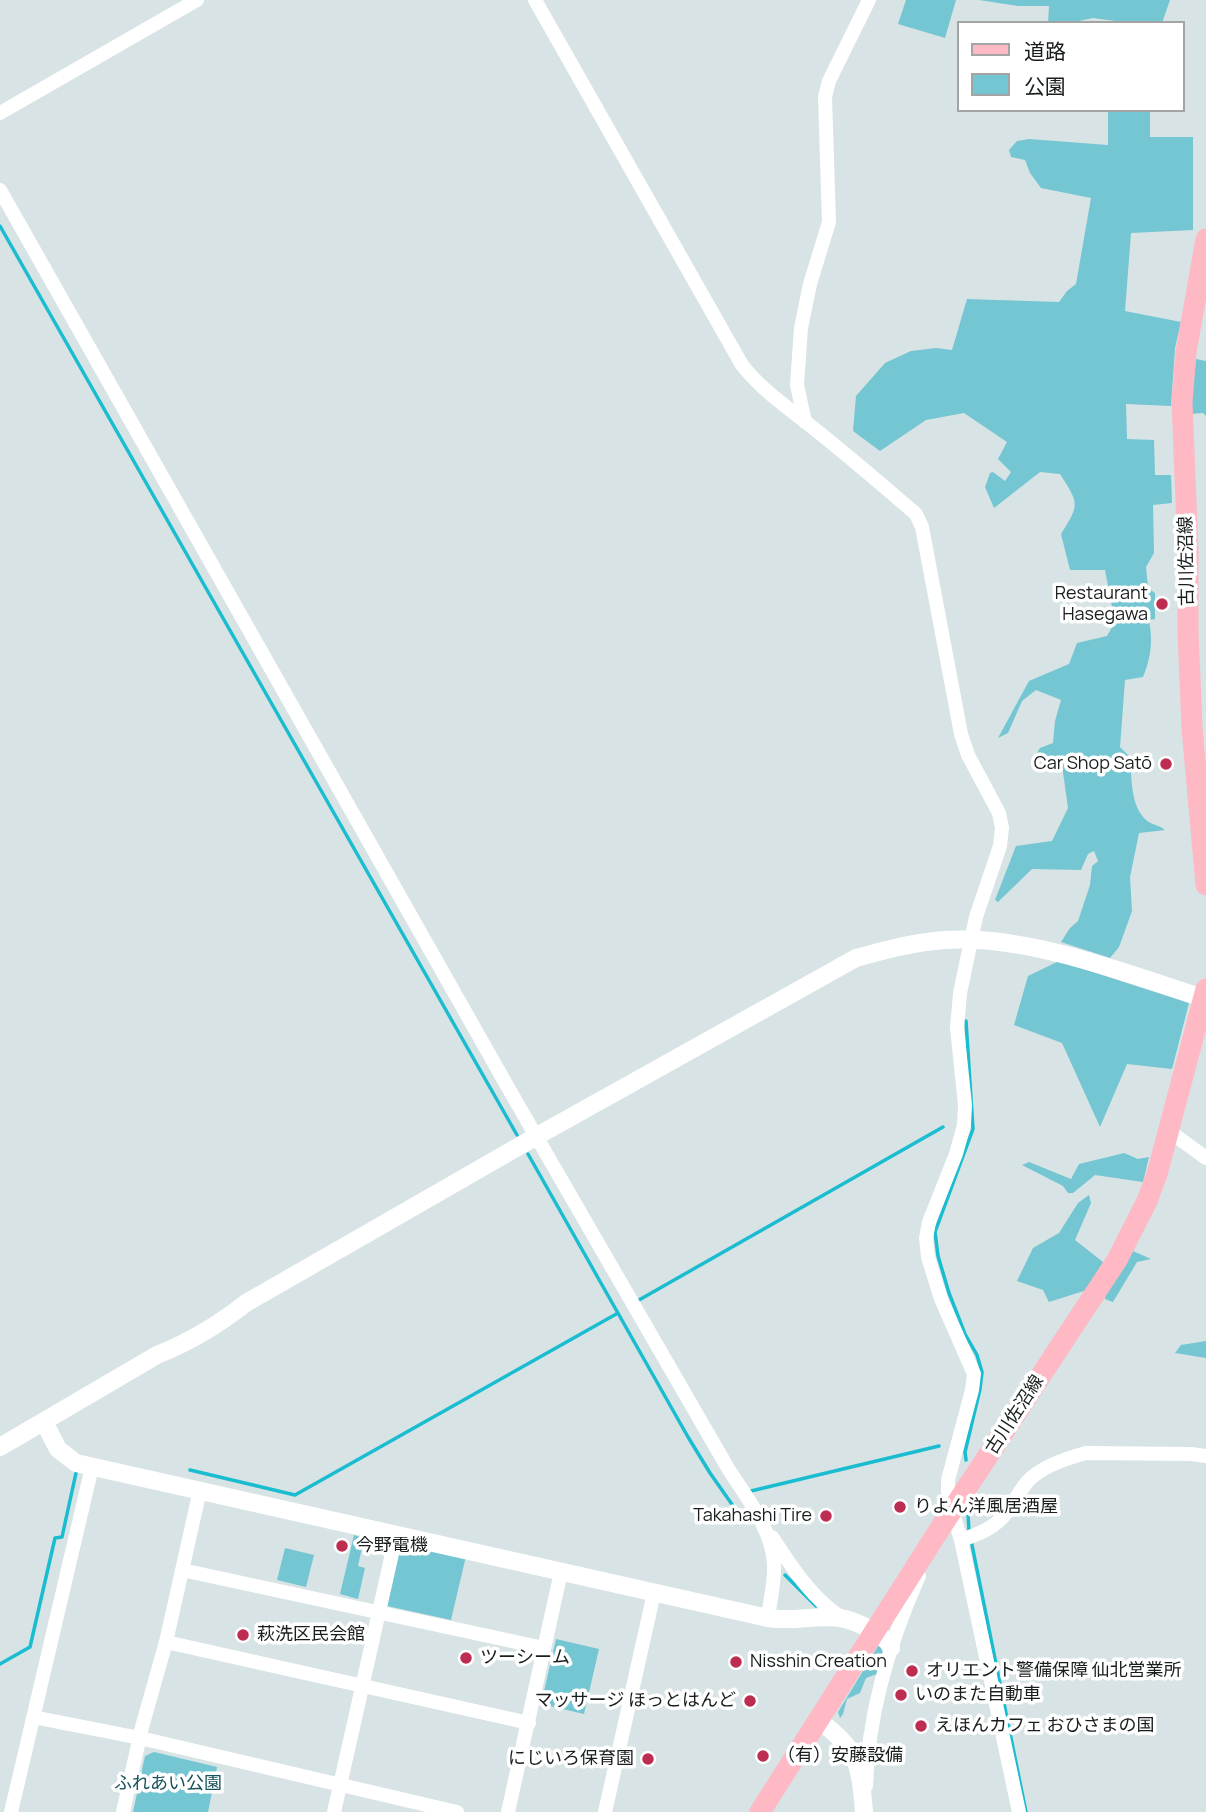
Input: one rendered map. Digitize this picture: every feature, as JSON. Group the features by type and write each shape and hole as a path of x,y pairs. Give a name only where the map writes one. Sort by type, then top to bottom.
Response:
{"main road":[{"name":"古川佐沼線","path":"1206,239 1186,352 1182,402 1191,715 1206,885"},
{"name":"古川佐沼線","path":"760,1812 1117,1260 1147,1201 1206,996"}],"street":[{"path":"0,113 197,0"},
{"path":"535,0 732,349 755,382 916,514 922,527 961,734 968,755 999,813 1002,828 1000,846 976,917 960,993 957,1028 965,1105 964,1125 956,1154 929,1222 926,1238 928,1257 942,1299 974,1374 972,1391 948,1480 947,1520 911,1594 891,1648 875,1715 864,1812"},
{"path":"805,422 797,385 801,328 810,284 829,222 825,97 829,81 869,0"},
{"path":"0,190 729,1470 809,1590 826,1607 842,1618 874,1632 888,1641 891,1648"},
{"path":"0,1447 157,1355 183,1345 220,1324 246,1303 537,1136 856,958 906,945 971,940 1060,954 1206,996"},
{"path":"1168,1131 1206,1158"},
{"path":"44,1422 58,1449 76,1463 92,1467 768,1618 787,1621 842,1618"},
{"path":"962,1540 978,1535 998,1522 1032,1477 1068,1458 1086,1453 1206,1456"},
{"path":"11,1812 92,1467"},
{"path":"123,1812 166,1642 200,1490"},
{"path":"947,1520 962,1540 1019,1812"},
{"path":"761,1521 774,1561 768,1618"},
{"path":"334,1812 396,1536"},
{"path":"182,1570 544,1648"},
{"path":"508,1812 561,1572"},
{"path":"605,1812 654,1592"},
{"path":"166,1642 529,1723"},
{"path":"33,1717 140,1738 457,1812"},
{"path":"818,1721 840,1738 857,1761 864,1812"}],"green space":[{"path":"906,0 956,0 945,38 898,24"},
{"path":"979,0 1170,0 1163,21 1093,18 1048,21 1049,6 1018,6"},
{"path":"1108,112 1150,112 1150,137 1193,137 1193,230 1131,233 1125,311 1181,322 1175,348 1171,406 1126,404 1127,439 1154,440 1155,475 1171,475 1172,503 1153,505 1154,553 1146,567 1148,588 1155,593 1155,619 1149,620 1151,642 1143,677 1125,680 1120,747 1130,757 1137,807 1148,822 1165,830 1139,833 1130,877 1132,911 1119,947 1110,958 1061,942 1078,921 1090,885 1092,866 1098,861 1094,851 1088,854 1081,870 1032,869 998,902 995,900 1016,846 1052,841 1068,808 1061,758 1032,761 1040,748 1053,743 1061,700 1036,690 1022,701 1008,733 998,738 1029,681 1069,664 1077,643 1107,636 1115,622 1105,570 1070,570 1061,534 1072,516 1074,498 1060,474 1040,472 994,508 985,487 990,473 993,472 1005,481 1011,472 998,459 1007,442 964,413 926,420 880,451 853,431 856,396 885,363 911,351 936,348 952,350 967,299 1059,302 1076,284 1091,198 1041,188 1030,173 1025,160 1011,157 1009,150 1017,141 1029,139 1108,145"},
{"path":"1196,359 1206,361 1206,416 1203,413 1190,414"},
{"path":"1059,961 1189,1003 1172,1069 1127,1064 1100,1127 1062,1043 1014,1025 1028,976"},
{"path":"1124,1153 1138,1159 1149,1157 1143,1182 1095,1175 1073,1193 1068,1193 1063,1186 1022,1165 1029,1162 1071,1179 1079,1164"},
{"path":"1089,1195 1091,1203 1075,1240 1103,1262 1087,1290 1049,1302 1043,1290 1017,1281 1033,1248 1059,1233 1078,1203"},
{"path":"1133,1251 1151,1259 1137,1262 1113,1302 1105,1299 1106,1293"},
{"path":"1206,1341 1206,1358 1175,1353 1181,1345"},
{"path":"354,1535 364,1538 358,1566 365,1568 358,1599 340,1594"},
{"path":"402,1541 466,1556 451,1620 387,1606 394,1547"},
{"path":"285,1548 314,1555 306,1587 277,1580"},
{"path":"556,1639 599,1649 584,1714 541,1704"},
{"path":"880,1643 887,1650 866,1739 864,1730 877,1674 866,1678 860,1693 847,1699 840,1718 838,1712"},
{"name":"ふれあい公園","path":"154,1752 217,1767 208,1812 133,1812 145,1756"}],"waterway":[{"path":"0,226 517,1135"},
{"path":"966,1021 973,1129 935,1232 938,1256 949,1293 982,1372 965,1452 966,1460"},
{"path":"639,1300 943,1127"},
{"path":"528,1154 688,1437 738,1513"},
{"path":"190,1470 295,1495 618,1313"},
{"path":"751,1491 939,1446"},
{"path":"0,1664 30,1647 55,1538 62,1537 76,1473"},
{"path":"969,1532 968,1513 977,1501 976,1498"},
{"path":"971,1540 1026,1812"},
{"path":"785,1575 816,1606"}],"place":[{"name":"Restaurant Hasegawa","path":"1162,604"},
{"name":"Car Shop Satō","path":"1166,764"},
{"name":"りよん洋風居酒屋","path":"900,1507"},
{"name":"Takahashi Tire","path":"826,1516"},
{"name":"今野電機","path":"342,1546"},
{"name":"萩洗区民会館","path":"243,1635"},
{"name":"ツーシーム","path":"466,1658"},
{"name":"Nisshin Creation","path":"736,1662"},
{"name":"オリエント警備保障 仙北営業所","path":"912,1671"},
{"name":"いのまた自動車","path":"901,1695"},
{"name":"マッサージ ほっとはんど","path":"750,1701"},
{"name":"えほんカフェ おひさまの国","path":"921,1726"},
{"name":"（有）安藤設備","path":"763,1756"},
{"name":"にじいろ保育園","path":"648,1759"}]}
